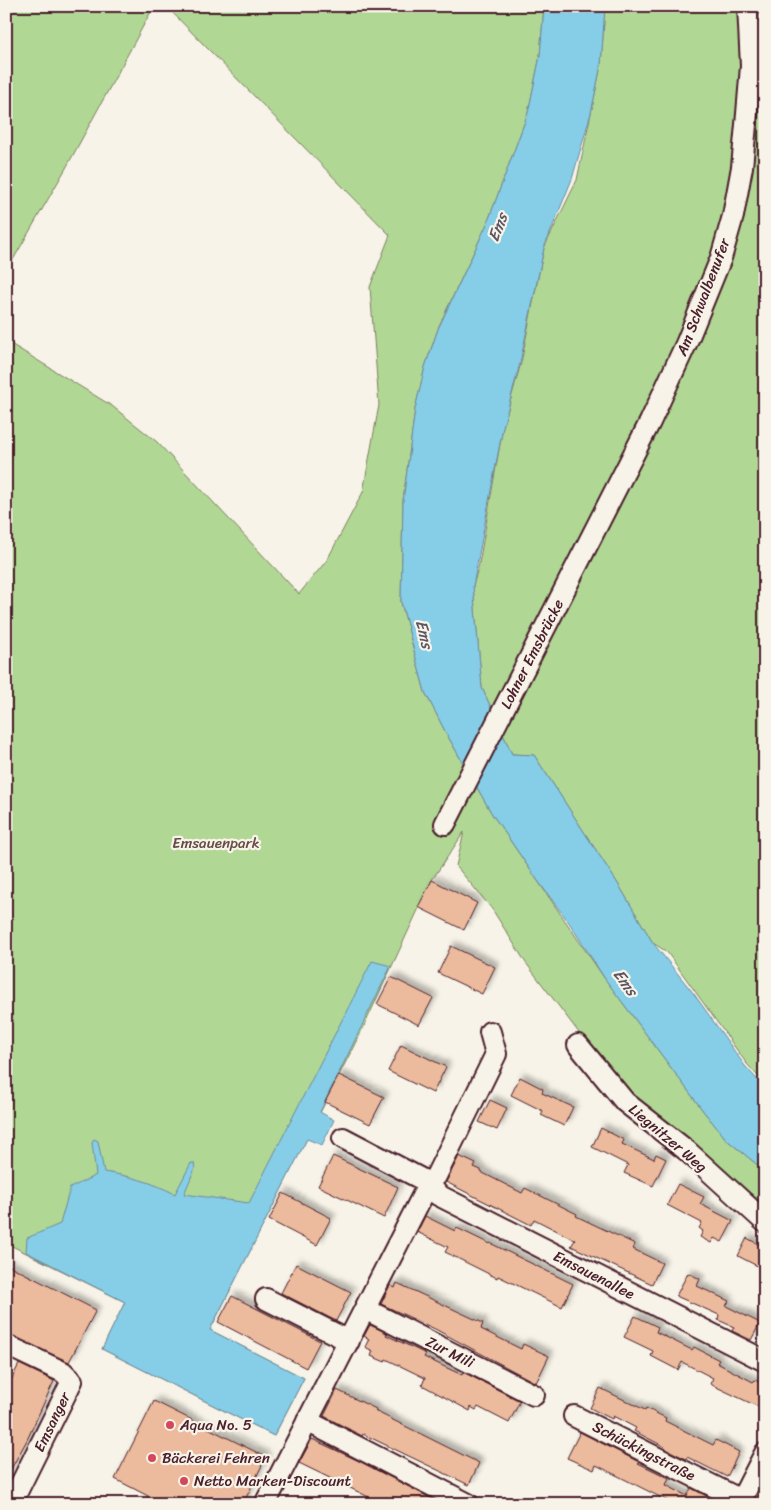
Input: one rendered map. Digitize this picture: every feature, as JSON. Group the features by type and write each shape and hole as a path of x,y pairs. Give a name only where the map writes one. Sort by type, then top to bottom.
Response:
{"street":[{"name":"Am Schwalbenufer","path":"603,513 659,403 690,336 722,258 735,206 748,114 750,66 748,6"},
{"name":"Lohner Emsbrücke","path":"445,824 603,513"},
{"path":"265,1504 429,1183 436,1176 496,1054 490,1032"},
{"name":"Liegnitzer Weg","path":"578,1046 625,1102 686,1150 765,1222"},
{"name":"Emsauenallee","path":"343,1138 429,1183 438,1195 765,1361"},
{"path":"266,1299 348,1341"},
{"name":"Zur Mili","path":"365,1309 534,1395"},
{"name":"Emsanger","path":"6,1345 63,1372 72,1381 11,1504"},
{"name":"Schückingstraße","path":"574,1416 740,1502"},
{"path":"307,1421 468,1504"},
{"path":"740,1502 765,1453"}],"green space":[{"path":"6,6 154,6 66,168 6,272"},
{"name":"Emsauenpark","path":"166,6 544,6 540,56 528,113 487,224 439,326 425,367 415,409 403,501 401,602 425,692 492,814 605,979 704,1112 727,1140 765,1171 765,1216 633,1104 526,963 492,909 456,866 464,832 432,880 365,1024 210,1330 304,1378 274,1436 102,1349 125,1302 6,1243 6,341 112,406 157,442 299,594 327,560 363,492 379,405 370,287 390,235"},
{"path":"605,6 765,6 765,1084 747,1064 667,952 653,943 620,887 534,755 512,754 482,688 473,586 479,564 503,427 521,363 544,248 577,180 601,65"}],"water":[{"name":"Ems","path":"544,6 605,6 601,65 591,113 572,179 544,248 520,363 503,427 473,586 482,688 512,754 534,755 620,887 653,943 694,994 745,1066 765,1088 765,1171 727,1140 704,1112 605,979 570,924 492,814 425,692 401,602 403,501 415,409 425,367 438,329 487,224 528,113 540,56"},
{"path":"372,961 391,966 320,1112 334,1120 322,1145 307,1139 210,1330 304,1378 274,1436 102,1349 125,1302 26,1252 27,1238 60,1224 70,1188 96,1175 92,1143 94,1139 98,1141 104,1172 141,1180 175,1194 191,1163 194,1163 195,1168 184,1194 249,1203"}],"building":[{"path":"432,880 477,903 464,930 418,907"},
{"path":"451,946 495,967 482,994 438,973"},
{"path":"391,977 433,998 419,1025 377,1004"},
{"path":"401,1045 446,1067 433,1093 388,1071"},
{"path":"339,1075 384,1097 370,1124 325,1102"},
{"path":"520,1077 543,1089 542,1093 573,1107 564,1126 541,1115 543,1111 511,1095"},
{"path":"490,1100 507,1108 497,1130 479,1122"},
{"path":"601,1128 624,1140 622,1144 654,1159 656,1154 666,1159 653,1186 624,1173 628,1165 592,1147"},
{"path":"333,1156 398,1187 384,1218 318,1186"},
{"path":"459,1156 476,1164 474,1167 481,1170 481,1172 522,1193 525,1188 577,1214 576,1216 635,1244 633,1249 662,1263 652,1284 571,1246 575,1240 534,1219 531,1225 446,1182"},
{"path":"678,1184 704,1197 700,1204 733,1221 722,1242 714,1238 711,1243 700,1237 703,1231 699,1228 702,1223 667,1205"},
{"path":"283,1193 331,1218 317,1245 269,1220"},
{"path":"425,1216 455,1231 457,1228 490,1243 573,1284 562,1307 445,1252 448,1247 417,1232"},
{"path":"747,1238 765,1248 765,1270 738,1256"},
{"path":"6,1264 96,1310 69,1362 6,1333"},
{"path":"296,1264 351,1292 336,1321 281,1293"},
{"path":"688,1273 700,1279 697,1286 729,1301 726,1306 760,1323 751,1340 732,1331 734,1327 718,1320 719,1315 676,1296"},
{"path":"397,1283 483,1323 481,1329 521,1349 523,1344 549,1356 536,1383 435,1329 381,1304 390,1285 395,1288"},
{"path":"232,1296 320,1341 306,1368 218,1322"},
{"path":"635,1316 658,1327 656,1332 692,1350 694,1347 719,1360 717,1363 753,1382 755,1380 765,1385 765,1410 710,1384 713,1378 682,1362 678,1370 651,1356 653,1351 624,1337"},
{"path":"370,1325 387,1333 386,1335 426,1354 424,1357 462,1375 463,1372 520,1401 509,1423 478,1407 476,1410 471,1407 470,1411 422,1385 425,1378 386,1359 385,1362 371,1356 373,1351 365,1347 369,1339 364,1336"},
{"path":"19,1364 54,1381 27,1440 6,1478 6,1391"},
{"path":"600,1388 666,1418 665,1421 713,1445 716,1440 739,1452 727,1477 664,1448 634,1431 636,1428 613,1416 612,1419 590,1408"},
{"path":"337,1390 479,1463 469,1485 363,1434 362,1436 324,1416"},
{"path":"154,1401 266,1457 243,1504 144,1504 148,1496 115,1479"},
{"path":"580,1432 669,1478 666,1485 687,1496 691,1488 722,1504 674,1504 596,1465 594,1470 567,1458"},
{"path":"312,1439 442,1504 383,1504 299,1463"}],"place":[{"name":"Aqua No. 5","path":"170,1425"},
{"name":"Bäckerei Fehren","path":"152,1458"},
{"name":"Netto Marken-Discount","path":"184,1481"}]}
